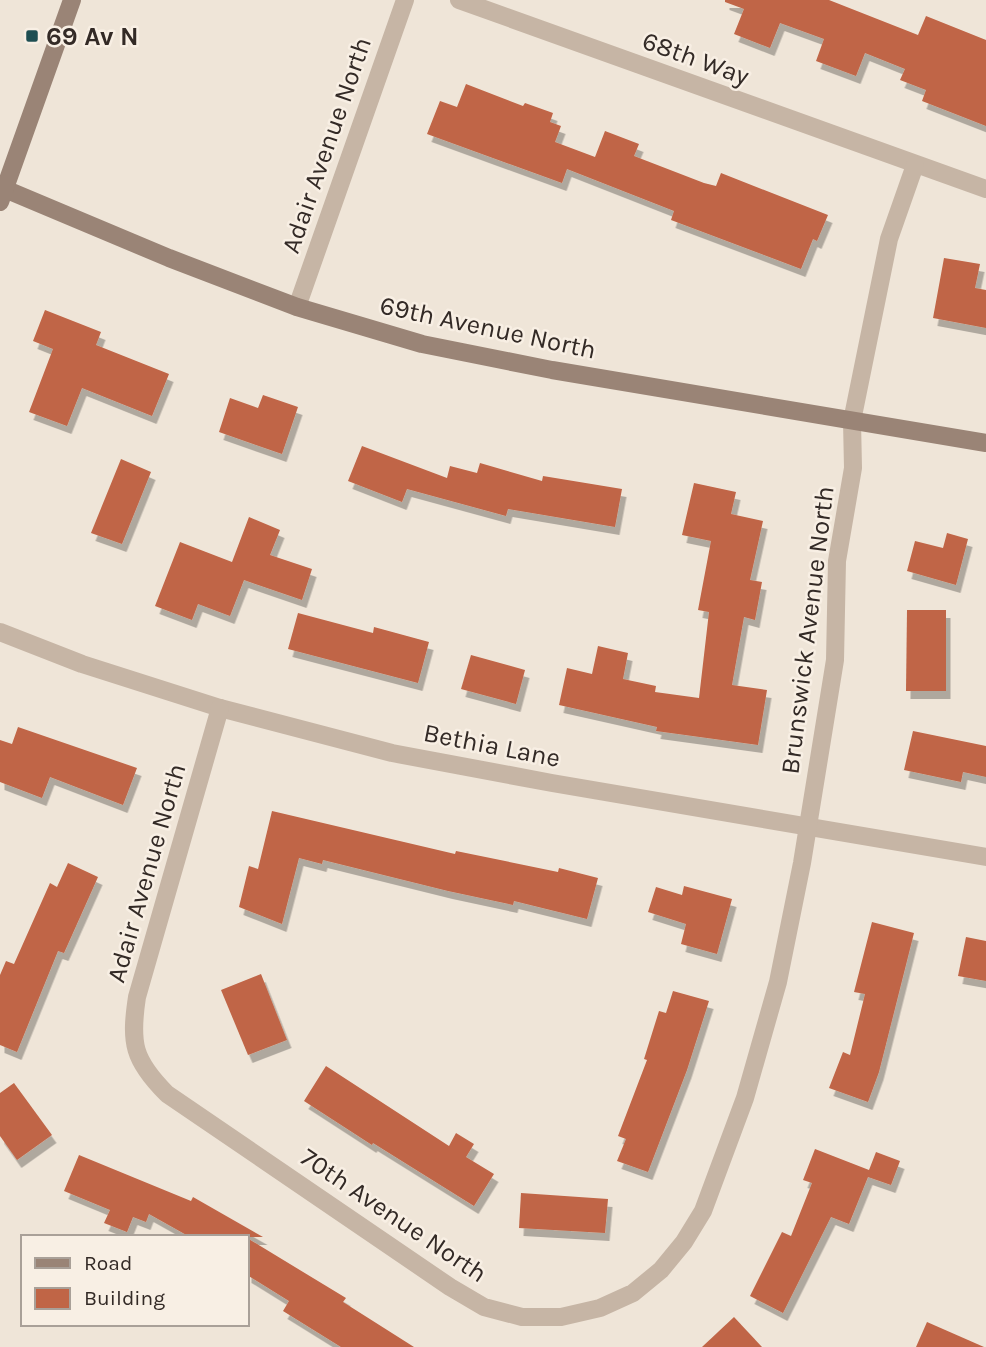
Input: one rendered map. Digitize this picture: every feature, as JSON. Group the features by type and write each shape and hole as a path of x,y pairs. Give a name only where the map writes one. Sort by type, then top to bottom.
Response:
{"street":[{"path":"2,193 72,0"},
{"name":"Adair Avenue North","path":"297,307 405,0"},
{"name":"68th Way","path":"459,0 915,165"},
{"path":"915,165 986,189"},
{"name":"Brunswick Avenue North","path":"702,1211 745,1098 778,982 808,827 835,660 837,561 853,468 852,421 889,239 915,165"},
{"name":"69th Avenue North","path":"2,193 297,307 422,344 552,370 986,443"},
{"name":"Bethia Lane","path":"0,632 82,664 220,708 392,752 552,783 986,857"},
{"name":"Adair Avenue North","path":"136,1054 133,1025 137,997 220,708"},
{"name":"70th Avenue North","path":"136,1054 151,1078 167,1094 450,1287 484,1307 522,1317 561,1317 611,1303 633,1293 661,1270 684,1242 702,1211"}],"building":[{"path":"725,0 829,0 918,35 926,16 986,40 986,126 922,101 926,90 900,80 905,69 865,53 856,76 816,61 824,39 780,23 770,48 734,34 744,9"},
{"path":"466,84 523,106 525,103 553,113 550,122 561,126 555,142 595,157 605,131 639,144 634,156 704,183 716,186 721,173 828,215 817,241 813,239 801,269 671,220 674,211 567,169 562,183 427,134 440,101 457,107"},
{"path":"944,258 980,264 975,288 986,290 986,328 933,318"},
{"path":"45,310 101,332 96,345 169,374 152,416 82,388 67,426 29,412 53,349 33,341"},
{"path":"263,395 298,407 282,454 219,432 230,398 258,408"},
{"path":"362,446 447,478 450,466 477,473 480,463 542,481 543,476 622,489 615,527 508,509 506,516 407,489 402,502 348,481"},
{"path":"121,459 151,472 122,544 91,533"},
{"path":"694,483 736,492 731,514 763,521 750,580 762,582 755,620 744,617 732,685 767,690 758,745 656,731 657,727 559,705 567,668 592,674 598,646 628,653 623,679 656,686 655,692 699,698 709,612 698,610 711,541 682,535"},
{"path":"249,517 280,530 270,555 312,569 302,600 244,580 230,616 198,604 192,620 155,606 180,542 232,562"},
{"path":"947,533 968,539 956,585 907,571 915,541 943,548"},
{"path":"907,610 946,610 946,691 906,691"},
{"path":"298,613 373,633 374,627 429,642 418,683 288,649"},
{"path":"471,655 525,670 516,704 461,689"},
{"path":"18,727 137,768 123,805 50,777 42,798 0,782 0,740 12,744"},
{"path":"913,731 986,746 986,777 963,772 961,782 904,770"},
{"path":"272,811 455,854 456,851 558,872 559,868 598,878 587,919 514,901 513,905 448,891 323,860 322,864 299,858 282,924 239,907 249,866 258,869"},
{"path":"68,863 98,877 64,953 58,951 17,1052 0,1045 0,975 6,961 14,964 50,883 57,887"},
{"path":"684,886 732,899 717,954 681,944 686,924 648,912 656,887 682,895"},
{"path":"872,922 914,933 879,1072 868,1102 829,1088 843,1052 850,1055 865,994 854,992"},
{"path":"966,937 986,941 986,981 958,976"},
{"path":"261,974 287,1040 248,1055 221,990"},
{"path":"673,991 709,1001 687,1070 648,1172 617,1161 626,1139 618,1136 647,1060 644,1059 659,1011 666,1013"},
{"path":"326,1066 449,1146 456,1133 474,1144 466,1157 494,1174 474,1206 304,1101"},
{"path":"14,1083 52,1135 17,1160 0,1136 0,1093"},
{"path":"815,1149 869,1170 876,1152 900,1161 891,1185 868,1177 849,1224 831,1217 783,1313 750,1296 782,1232 791,1236 812,1183 803,1180"},
{"path":"79,1155 191,1201 193,1197 263,1237 186,1235 149,1214 146,1222 133,1217 127,1232 104,1223 110,1210 64,1191"},
{"path":"521,1193 608,1199 605,1233 519,1228"},
{"path":"248,1239 346,1298 343,1302 414,1347 341,1347 283,1311 289,1301 248,1276"},
{"path":"734,1317 762,1347 702,1347"},
{"path":"927,1322 984,1347 916,1347"}],"place":[{"name":"69 Av N","path":"32,36"}]}
